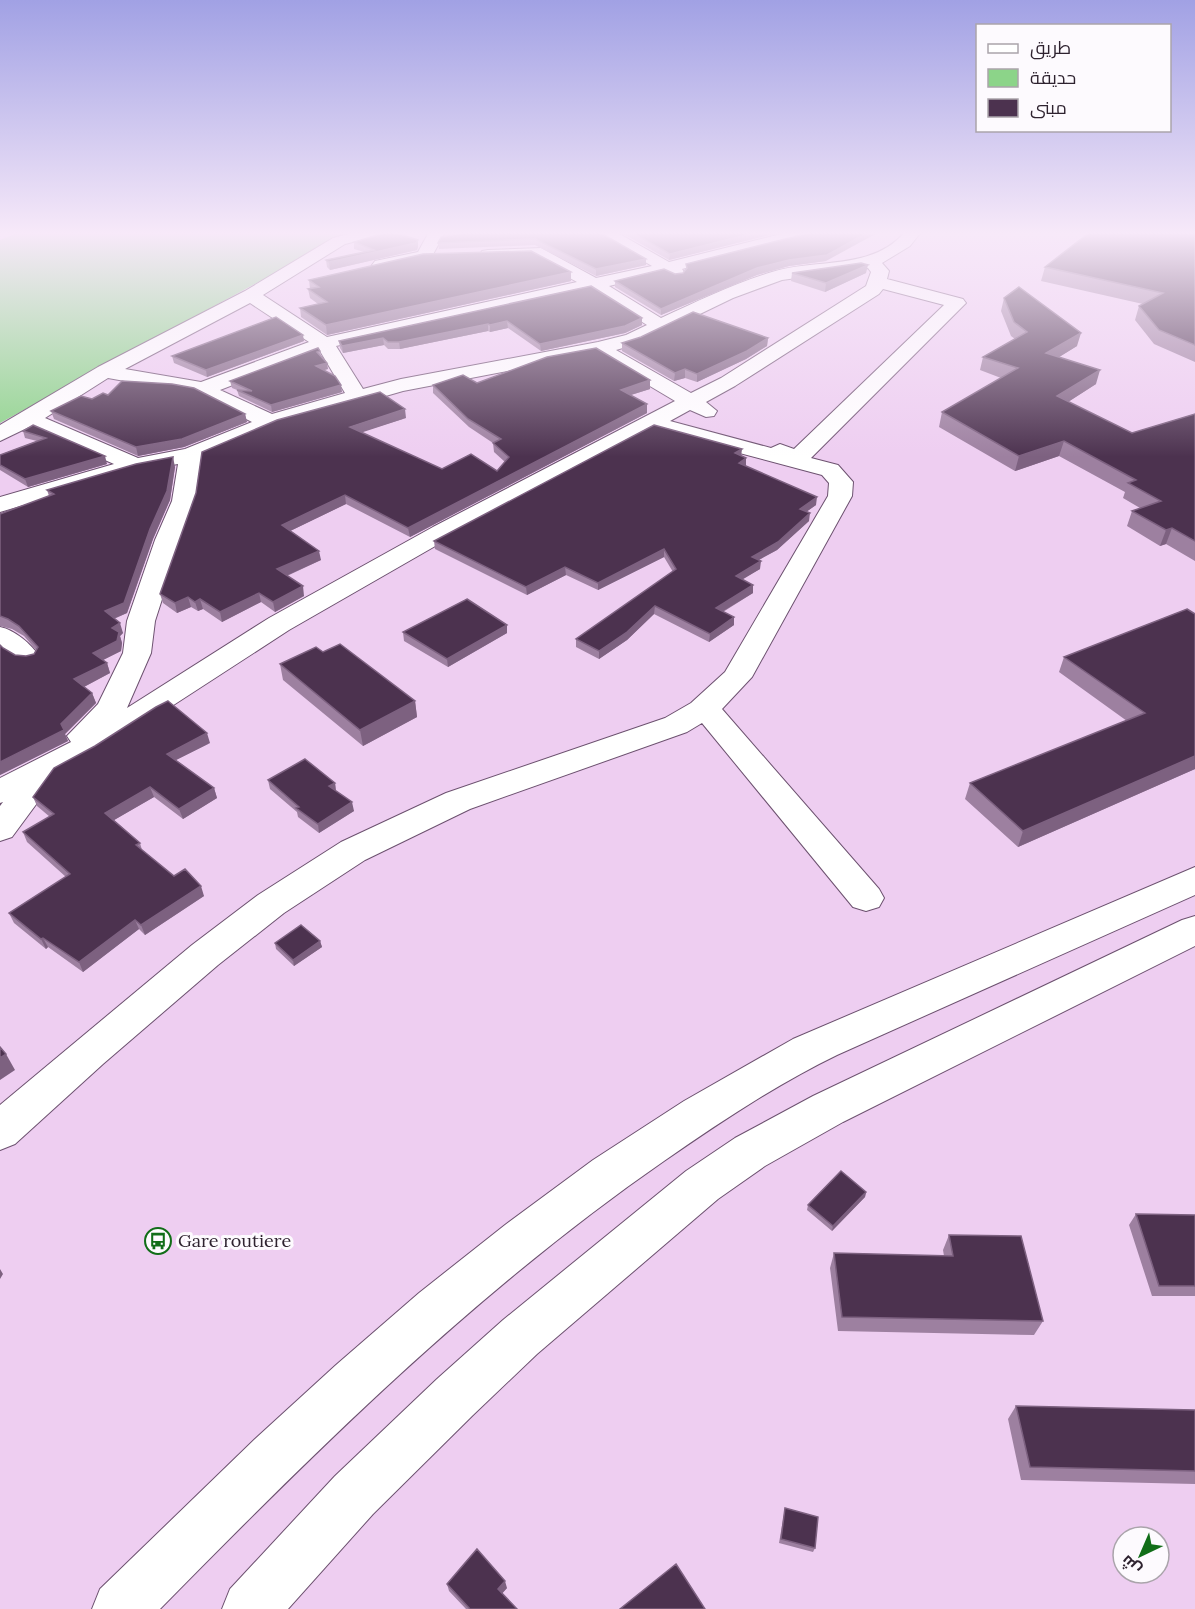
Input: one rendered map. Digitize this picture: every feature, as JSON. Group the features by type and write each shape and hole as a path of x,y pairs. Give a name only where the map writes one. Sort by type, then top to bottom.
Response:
{"street":[{"path":"0,434 105,371 228,307"},
{"path":"269,307 324,343 358,397"},
{"path":"203,389 324,343 492,307"},
{"path":"631,307 661,326"},
{"path":"0,505 135,465 192,455 270,422 401,385 599,348 633,339 700,307"},
{"path":"0,792 87,747 279,624 442,532 691,403 848,307"},
{"path":"796,460 953,307"},
{"path":"599,348 691,403 796,460"},
{"path":"105,371 203,389 270,422"},
{"path":"28,419 135,465"},
{"path":"0,1131 81,1059 205,955 271,904 353,851 458,801 633,742 676,725 706,709 737,677 840,496 841,482 830,470 652,423"},
{"path":"0,829 47,769 111,709 137,653 141,621 168,540 184,501 192,455"},
{"path":"0,635 26,657"},
{"path":"706,709 866,898"},
{"path":"120,1609 296,1436 437,1311 575,1200 664,1137 720,1100 794,1057 1195,880"},
{"path":"250,1609 354,1495 455,1397 529,1330 702,1185 750,1152 828,1108 1195,930"}],"green space":[{"path":"0,307 212,307 0,423"}],"building":[{"path":"304,307 409,307 326,325 300,308"},
{"path":"494,307 625,307 642,318 625,326 540,344 507,321 399,342 388,342 383,338 342,346 339,341"},
{"path":"1008,307 1046,307 1081,333 1046,353 1100,370 1057,396 1132,433 1195,414 1195,541 1172,528 1166,530 1132,511 1161,501 1128,483 1136,480 1064,441 1019,456 942,412 1018,368 983,357 1027,332 1014,322"},
{"path":"1140,307 1195,307 1195,345 1159,330"},
{"path":"693,312 768,338 747,351 697,374 685,369 675,373 622,343 641,337"},
{"path":"276,317 303,335 206,370 172,356"},
{"path":"318,348 320,351 317,352 327,363 316,366 335,376 341,385 271,405 237,390 252,391 230,381"},
{"path":"596,348 650,380 621,390 647,404 408,528 345,495 282,525 319,551 277,569 303,586 273,602 259,593 220,612 200,599 195,602 188,597 175,603 160,594 196,493 202,452 277,420 380,392 405,409 350,427 442,469 471,454 497,471 509,457 493,443 501,439 468,419 433,385 463,375 477,383 547,357"},
{"path":"122,381 172,384 194,388 245,414 182,439 136,447 51,411 81,396 92,399 103,393 108,395"},
{"path":"33,425 105,456 25,479 0,465 0,455 46,438 23,431"},
{"path":"654,425 742,449 735,453 746,458 739,463 817,497 800,509 810,513 778,542 752,557 761,561 736,576 753,585 716,608 734,617 710,634 655,606 627,632 599,651 576,639 676,569 664,549 598,583 565,567 526,587 434,541"},
{"path":"173,457 167,491 150,529 124,603 105,611 120,623 112,628 119,632 117,641 93,653 107,663 74,679 92,693 61,724 64,730 0,762 0,645 15,655 26,656 34,654 38,647 19,626 0,616 0,514 54,494 47,490 136,464"},
{"path":"467,599 507,625 447,659 403,632"},
{"path":"1187,609 1195,614 1195,756 1023,831 970,783 1145,713 1064,657"},
{"path":"340,644 415,701 360,730 280,664 316,647 323,652"},
{"path":"168,701 207,733 167,754 214,788 179,809 150,787 105,813 140,843 136,845 174,876 185,869 201,886 141,925 135,920 79,962 43,938 41,939 9,913 70,874 23,832 54,814 33,797 54,768 95,746"},
{"path":"305,759 335,783 329,786 352,802 318,824 296,808 299,807 268,780"},
{"path":"301,925 320,941 293,960 275,943"},
{"path":"0,1047 6,1054 0,1058"},
{"path":"841,1171 866,1192 833,1226 808,1205"},
{"path":"1136,1214 1195,1215 1195,1286 1159,1286"},
{"path":"949,1235 1021,1236 1043,1321 842,1317 834,1253 953,1256"},
{"path":"1016,1406 1195,1410 1195,1471 1030,1467"},
{"path":"785,1508 818,1517 815,1548 781,1539"},
{"path":"477,1549 505,1581 498,1589 517,1609 470,1609 447,1584"},
{"path":"676,1564 705,1609 620,1609"}],"place":[{"name":"Gare routiere","path":"158,1241"}]}
